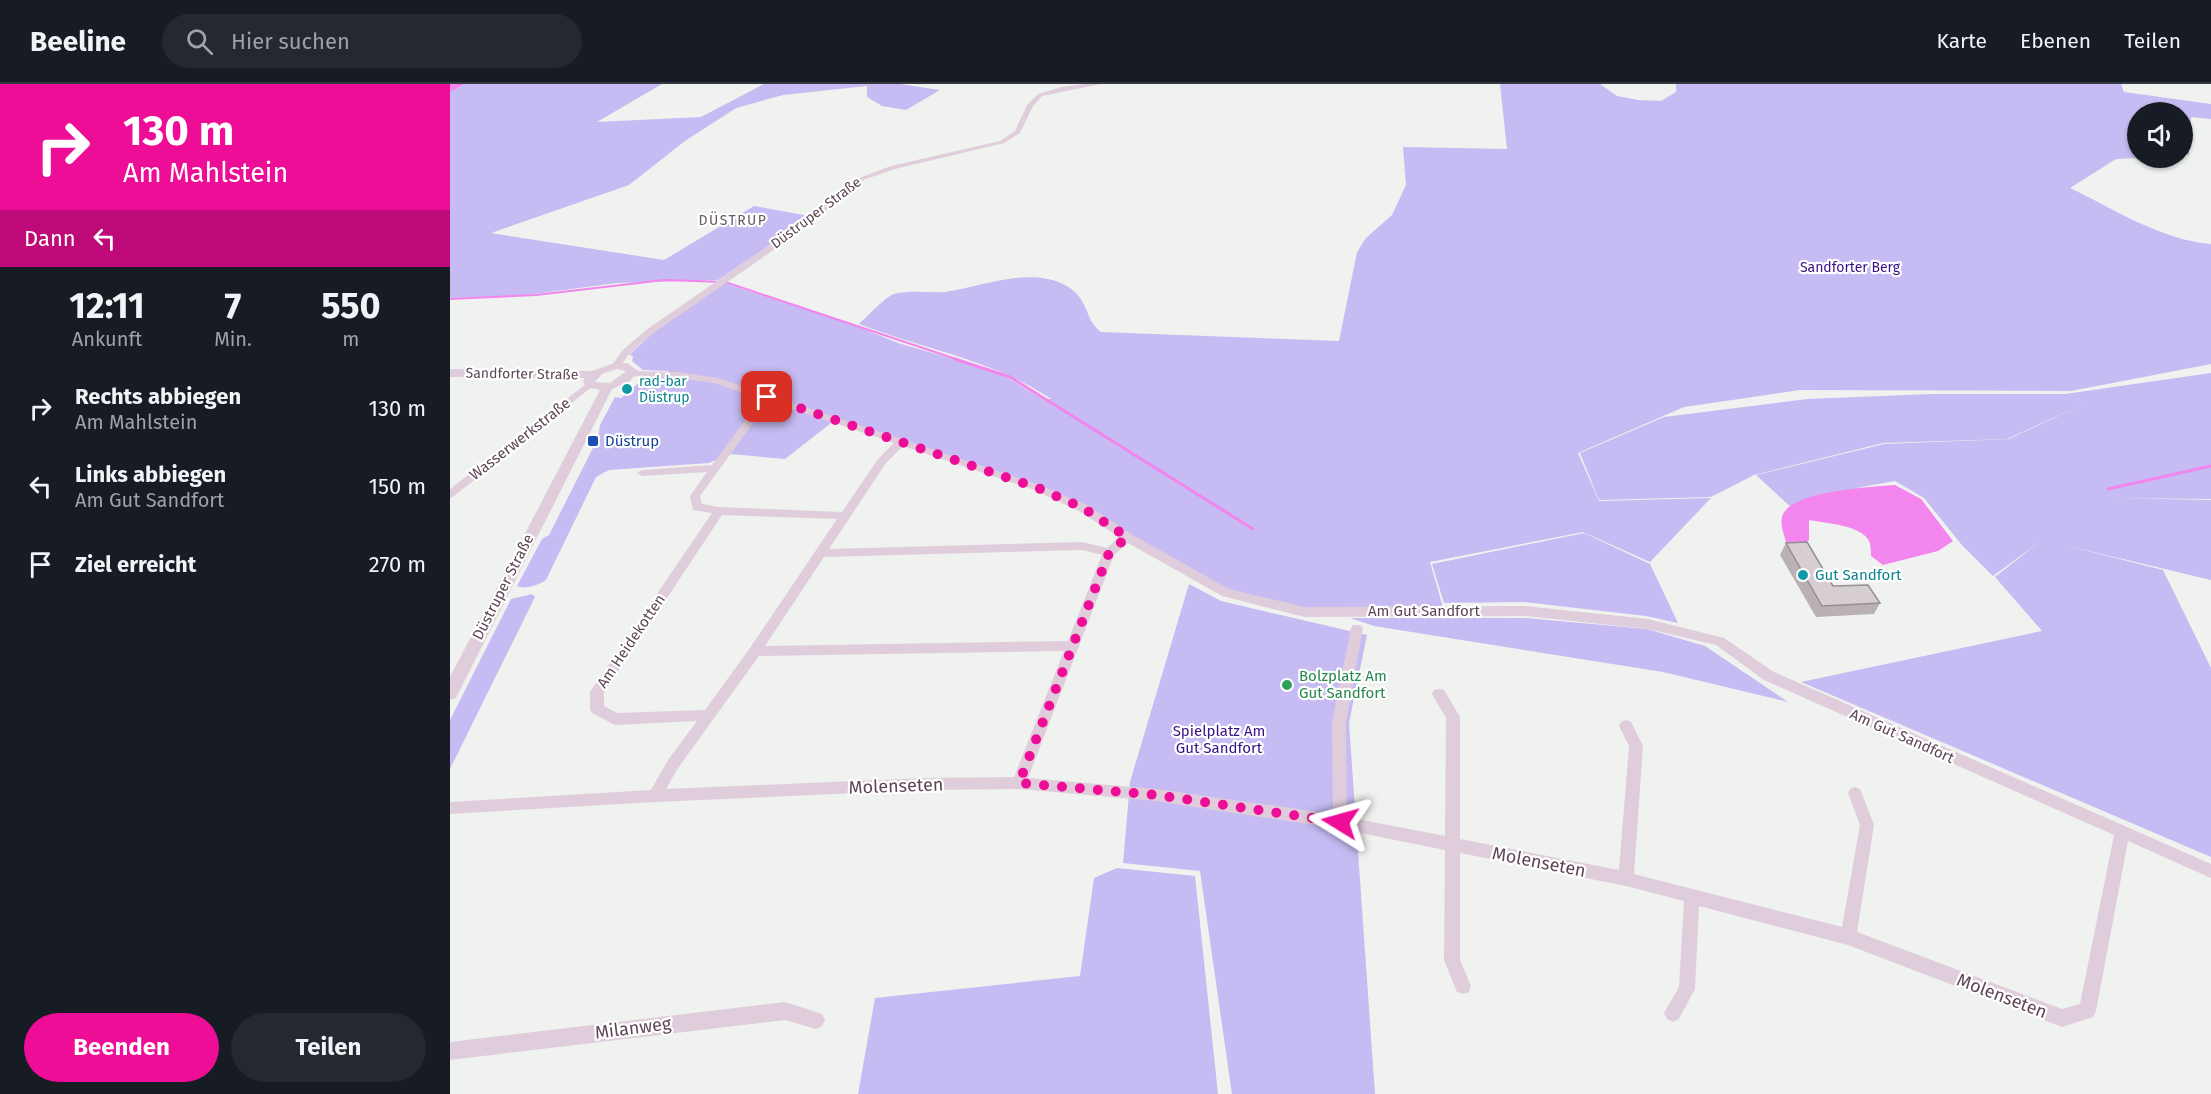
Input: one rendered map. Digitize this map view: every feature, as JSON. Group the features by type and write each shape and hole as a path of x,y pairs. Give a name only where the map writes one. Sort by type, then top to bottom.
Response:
{"street":[{"name":"Düstruper Straße","path":"616,366 626,352 649,332 818,215 861,179 893,167 990,146 1011,138 1022,126 1034,100 1048,88 1098,84"},
{"path":"592,380 616,366 627,366 632,371 620,383 608,386"},
{"name":"Sandforter Straße","path":"450,373 592,380 597,387 608,386"},
{"name":"Am Gut Sandfort","path":"631,374 697,376 767,397 1038,488 1083,508 1127,537 1226,593 1305,612 1524,611 1648,624 1720,641 1768,676 2211,871"},
{"name":"Wasserwerkstraße","path":"450,494 592,380"},
{"name":"Düstruper Straße","path":"450,693 608,386"},
{"path":"767,397 695,496 697,507 719,511 845,516"},
{"path":"655,796 673,764 755,651 882,461 901,442"},
{"path":"642,473 714,468"},
{"name":"Am Heidekotten","path":"708,715 615,719 597,710 597,692 719,511"},
{"path":"1019,783 1109,553 1127,537"},
{"path":"821,553 1082,546 1109,553"},
{"path":"1340,822 1339,723 1357,628"},
{"path":"755,651 1073,646"},
{"path":"1439,694 1453,717 1452,960 1463,986"},
{"path":"1626,726 1636,746 1626,879"},
{"name":"Molenseten","path":"450,808 925,784 1019,783 1156,795 1340,822 1626,879 1692,895 1848,937 2062,1018 2087,1011 2122,832"},
{"path":"1848,937 1867,825 1855,793"},
{"path":"1673,1013 1687,989 1692,895"},
{"name":"Milanweg","path":"450,1051 785,1011 816,1020"}],"green space":[{"path":"466,84 662,84 597,122 701,117 764,84 900,84 940,90 906,110 882,106 867,97 867,86 783,95 736,108 685,141 629,185 491,233 664,260 754,206 809,216 798,226 718,280 617,283 519,296 450,298 450,91"},
{"name":"Sandforter Berg","path":"1500,84 1600,84 1617,96 1661,101 1676,92 1676,84 2121,84 2124,92 2211,104 2211,119 2193,117 2193,102 2127,102 2127,158 2116,159 2070,188 2156,230 2174,237 2211,244 2211,364 2071,391 1800,390 1684,407 1578,453 1599,501 1711,498 1650,562 1583,532 1430,562 1444,611 1305,612 1226,593 1038,488 835,420 785,459 730,454 709,463 609,470 596,477 546,580 528,587 517,586 542,539 549,535 598,438 600,425 615,397 621,398 641,381 657,379 669,371 643,370 632,361 633,356 629,355 654,332 724,283 856,326 898,343 988,369 1008,378 1044,400 1051,399 1006,374 859,324 894,294 945,292 1004,280 1034,277 1049,279 1072,290 1083,302 1091,321 1101,332 1339,341 1357,252 1366,238 1392,215 1406,185 1403,147 1507,149"},
{"path":"2211,373 2211,499 2113,498 2211,500 2211,580 2064,545 2163,570 2211,668 2211,857 1801,682 2042,631 1995,577 2042,540 1993,576 1961,544 1924,498 1895,481 1861,487 1794,510 1756,475 1884,444 2009,439 2086,403 2007,439 1883,443 1754,475 1711,497 1599,500 1580,453 1664,417 1807,399 1932,394 2065,394"},
{"path":"1584,533 1650,564 1678,623 1646,616 1524,602 1444,603 1432,564"},
{"name":"Spielplatz Am Gut Sandfort","path":"1189,584 1221,601 1367,635 1349,723 1375,1094 1232,1094 1200,871 1123,863 1130,782"},
{"path":"532,594 535,597 450,769 450,720 511,599"},
{"path":"1350,618 1526,618 1647,629 1705,646 1788,702 1663,672 1374,626"},
{"path":"1117,868 1195,876 1218,1094 858,1094 875,998 1080,976 1094,878"}],"shaded area":[{"path":"1895,485 1921,499 1953,541 1938,551 1883,565 1871,556 1869,541 1859,531 1809,520 1809,540 1802,545 1787,545 1782,528 1782,517 1788,508 1799,501 1850,489"}],"building":[{"path":"1807,542 1833,586 1868,585 1880,603 1822,606 1786,543"}],"waterway":[{"path":"450,88 459,84"},
{"path":"450,299 536,295 664,280 725,282 959,360"},
{"path":"955,359 1010,377 1253,529"},
{"path":"2108,489 2211,466"}],"place":[{"name":"rad-bar Düstrup","path":"627,389"},
{"name":"Düstrup","path":"593,441"},
{"name":"Gut Sandfort","path":"1803,575"},
{"name":"Bolzplatz Am Gut Sandfort","path":"1287,685"}],"district":[{"name":"DÜSTRUP","path":"733,220"}],"route":[{"path":"767,397 1038,488 1083,508 1127,537 1109,553 1019,783 1156,795 1340,822"}]}
